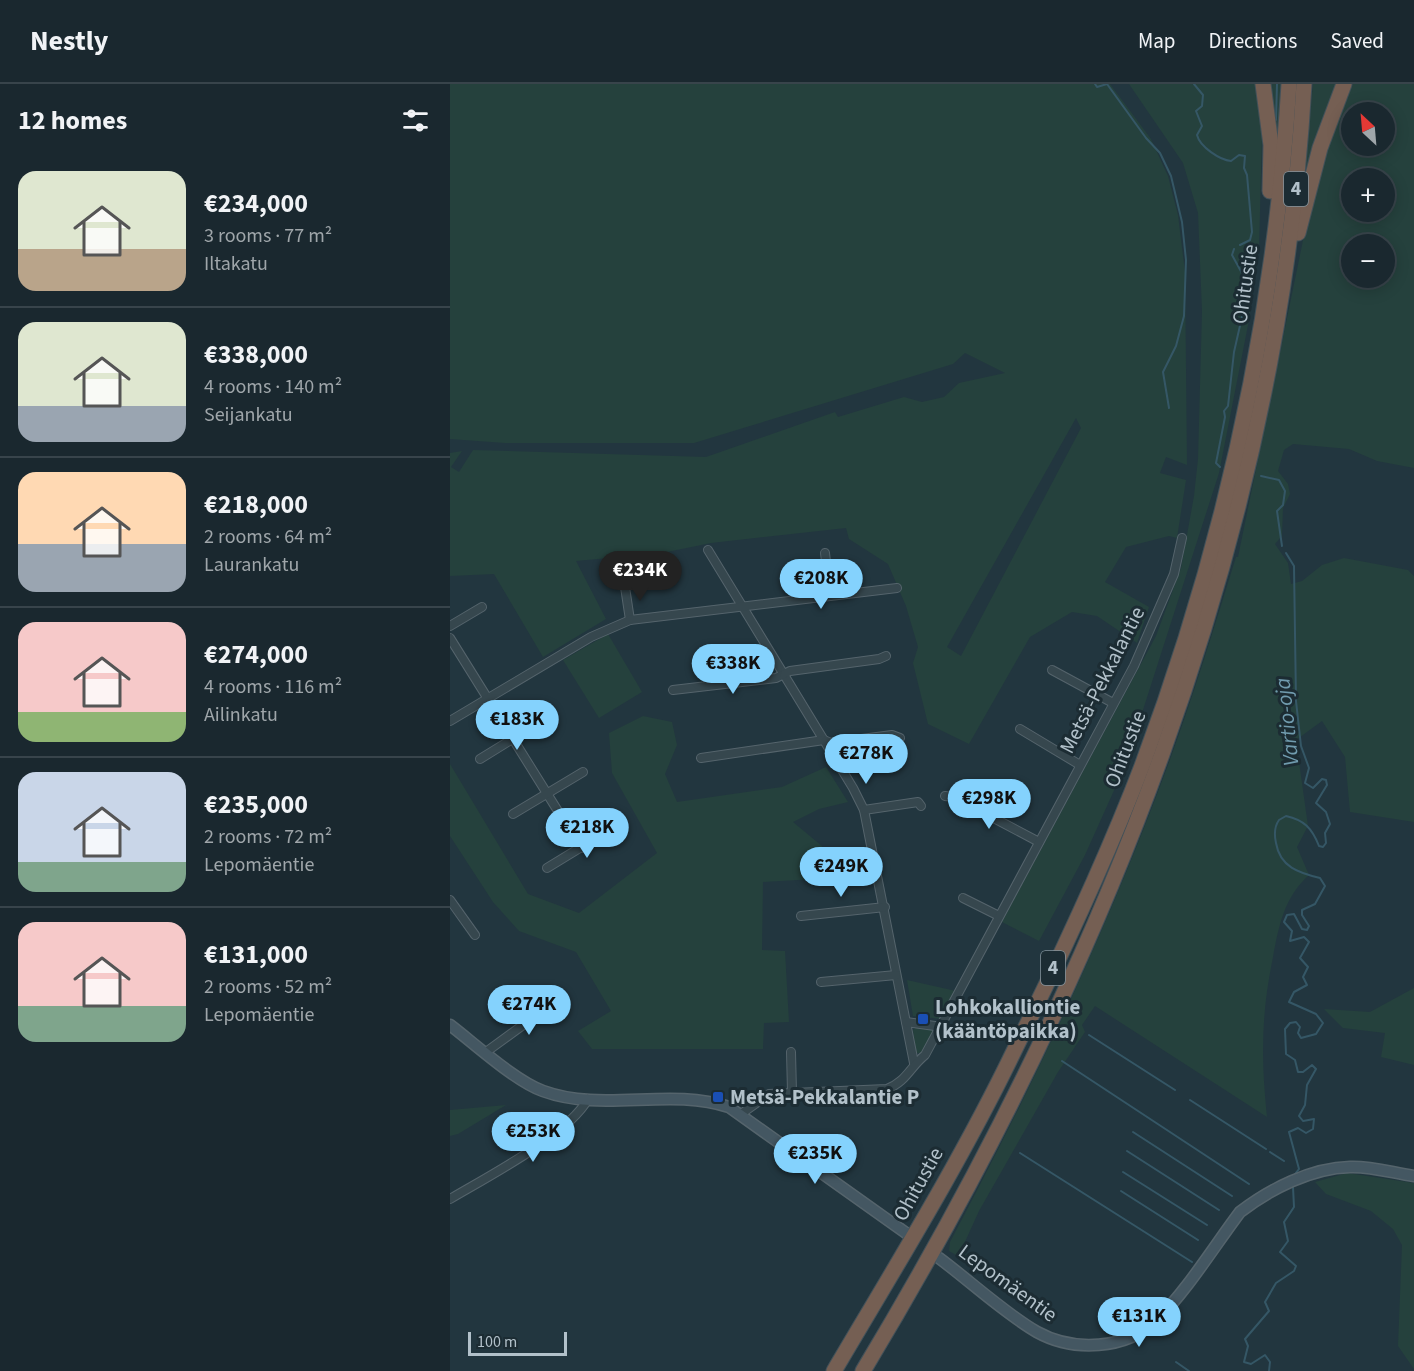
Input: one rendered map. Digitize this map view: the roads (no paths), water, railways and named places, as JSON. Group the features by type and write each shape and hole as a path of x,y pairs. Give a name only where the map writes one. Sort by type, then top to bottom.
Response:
{"highway":[{"path":"1263,84 1271,145 1266,287"},
{"name":"Ohitustie","path":"834,1371 904,1253 1013,1054 1104,859 1141,768 1176,670 1216,540 1256,361 1283,163 1289,84"},
{"name":"Ohitustie","path":"863,1371 926,1267 1013,1101 1116,875 1187,686 1216,595 1256,434 1281,294 1295,195 1304,84"},
{"path":"1281,294 1320,148 1344,84"}],"street":[{"name":"Metsä-Pekkalantie","path":"741,1114 769,1094 887,1089 900,1084 914,1063 925,1055 1149,636 1174,574 1182,538"},
{"path":"708,550 864,810 914,1063"},
{"path":"825,553 830,596"},
{"path":"625,587 630,621"},
{"path":"450,721 591,637 630,621 897,588"},
{"path":"450,626 482,607"},
{"path":"450,638 581,848"},
{"path":"673,690 776,678 784,674 886,656"},
{"path":"1052,669 1113,703"},
{"path":"480,759 540,722"},
{"path":"1020,729 1080,765"},
{"path":"701,758 824,741 831,743 892,735 900,738"},
{"path":"513,814 583,772"},
{"path":"945,796 954,797 1039,842"},
{"path":"864,810 918,802 921,806"},
{"path":"548,868 614,827"},
{"path":"963,898 999,916"},
{"path":"450,900 475,934"},
{"path":"801,916 885,907"},
{"path":"821,982 897,975"},
{"path":"486,1052 556,1001"},
{"path":"906,1022 942,1027"},
{"path":"450,1025 542,1091 588,1099 710,1101 741,1114 906,1233"},
{"path":"791,1052 792,1092"},
{"path":"450,1199 532,1149 581,1112 588,1099"},
{"name":"Lepomäentie","path":"939,1258 1036,1332 1057,1341 1084,1346 1113,1343 1156,1322 1240,1212 1257,1199 1297,1179 1331,1169 1360,1168 1414,1176"}],"waterway":[{"path":"1095,84 1097,87 1107,84 1146,138 1160,153 1171,176 1182,222 1186,260 1184,316 1176,346 1163,372 1169,408"},
{"name":"Vartio-oja","path":"1194,84 1203,95 1202,106 1196,111 1202,126 1197,135 1199,140 1211,152 1227,160 1231,161 1239,155 1245,156 1244,168 1247,175 1252,232 1250,240 1240,245"},
{"path":"1276,120 1277,84"},
{"name":"Vartio-oja","path":"1220,467 1216,463 1225,417 1224,411 1228,406 1234,352 1249,286 1232,255 1234,249"},
{"name":"Vartio-oja","path":"1261,476 1279,480 1285,491 1283,505 1277,511 1282,546"},
{"name":"Vartio-oja","path":"1286,553 1294,566 1296,701 1301,746 1309,768 1305,783 1313,788 1322,779 1326,780 1327,785 1316,803 1326,812 1330,824 1325,833 1326,843 1323,847 1319,846 1307,826 1292,818 1286,816 1279,820 1275,831 1278,851 1286,863 1298,871 1320,878 1325,886 1315,904 1302,910 1302,915 1309,926 1307,930 1302,929 1294,914 1287,915 1284,922 1292,931 1290,941 1304,937 1309,942 1300,958 1308,967 1303,977 1307,985 1294,992 1289,1002 1316,1014 1323,1023 1316,1034 1301,1038 1298,1033 1300,1027 1296,1022 1290,1023 1285,1029 1286,1054 1295,1060 1298,1072 1303,1072 1312,1065 1316,1069 1307,1085 1305,1105 1299,1116 1303,1121 1314,1119 1313,1129 1306,1133 1298,1128 1289,1132 1299,1169 1295,1174"},
{"path":"1089,1035 1175,1090"},
{"path":"1062,1061 1249,1184"},
{"path":"1190,1100 1266,1149"},
{"path":"1133,1132 1232,1196"},
{"path":"1127,1151 1219,1210"},
{"path":"1270,1152 1284,1161"},
{"path":"1020,1153 1192,1262"},
{"path":"1123,1172 1207,1225"},
{"name":"Vartio-oja","path":"1269,1371 1270,1362 1265,1355 1251,1364 1244,1362 1248,1346 1245,1339 1269,1311 1265,1302 1276,1283 1294,1271 1296,1266 1280,1252 1288,1241 1284,1222 1294,1207 1293,1187"},
{"path":"1121,1191 1198,1240"},
{"path":"1176,1362 1189,1371"}],"place":[{"name":"Lohkokalliontie (kääntöpaikka)","path":"923,1019"},
{"name":"Metsä-Pekkalantie P","path":"718,1097"}]}
